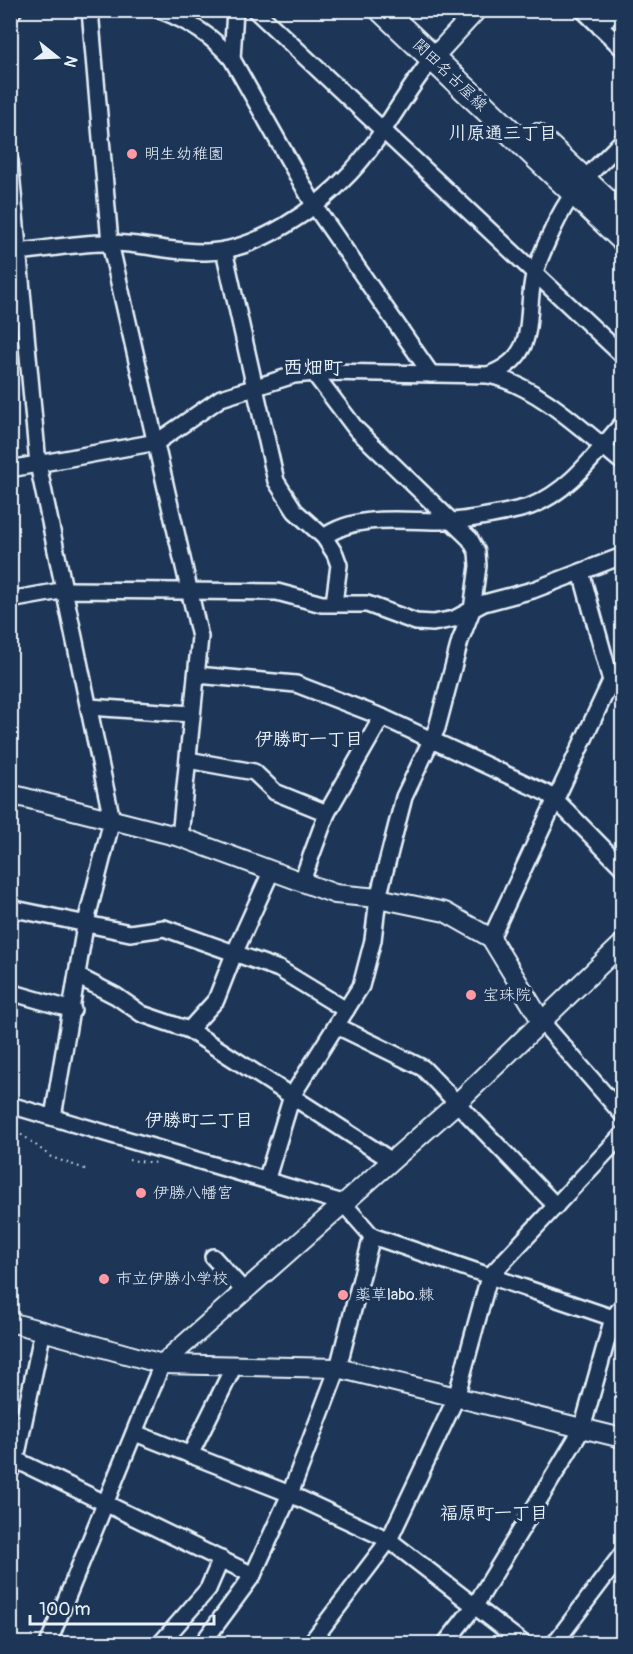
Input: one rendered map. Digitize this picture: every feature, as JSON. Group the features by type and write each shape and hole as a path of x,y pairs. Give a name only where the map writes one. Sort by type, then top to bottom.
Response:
{"main road":[{"name":"関田名古屋線","path":"382,10 438,52 580,187 622,238"},
{"name":"関田名古屋線","path":"405,10 438,52"},
{"name":"関田名古屋線","path":"580,187 622,216"}],"street":[{"path":"90,10 110,243 200,637 180,837"},
{"path":"160,10 207,35 232,59 314,205 431,374"},
{"path":"232,59 235,10"},
{"path":"255,10 622,355"},
{"path":"15,252 110,243 161,250 224,250 287,224 324,200 352,171 438,52 477,10"},
{"path":"583,10 622,48"},
{"path":"600,27 615,10"},
{"path":"488,375 505,369 523,349 528,330 535,273 567,203 622,141"},
{"path":"10,161 15,252 38,464 112,820 86,926 53,1117"},
{"path":"224,250 276,481 296,511 324,537 339,565 334,603"},
{"path":"267,1178 292,1096 361,986 372,940 378,898 404,797 432,742 460,641 472,610 478,566 474,545 453,521 356,429 313,372"},
{"path":"10,468 156,442 221,398 313,372 488,375 521,386 622,462"},
{"path":"324,537 347,525 362,522 453,521 530,507 576,477 622,424"},
{"path":"10,600 66,590 191,593 277,592 322,604 367,604 426,623 443,622 484,603 533,590 622,556"},
{"path":"491,938 555,798 617,682 581,572"},
{"path":"197,675 296,684 382,717 555,798 622,867"},
{"path":"89,707 192,714"},
{"path":"303,881 327,813 382,717"},
{"path":"188,760 254,772 275,792 327,813"},
{"path":"10,794 180,837 335,894 378,898 445,912 491,938 542,1022 622,1114"},
{"path":"189,1030 216,1000 271,872"},
{"path":"10,908 86,926 130,933 164,928 279,969 346,1010"},
{"path":"48,1644 162,1364 456,1104 622,944"},
{"path":"79,977 116,996 142,1014 189,1030 392,1161"},
{"path":"10,992 73,1010"},
{"path":"337,1026 423,1068 556,1206"},
{"path":"10,1105 267,1178 344,1203 372,1236 489,1277 619,1315 582,1429 476,1604 446,1644"},
{"path":"310,1644 389,1540 456,1398 489,1277 622,1135"},
{"path":"202,1644 253,1575 290,1494 338,1368 372,1236"},
{"path":"213,1257 244,1292"},
{"path":"10,1322 162,1364 338,1368 622,1438"},
{"path":"43,1330 12,1463 106,1504 253,1575"},
{"path":"190,1455 234,1366"},
{"path":"135,1433 290,1494 389,1540 476,1604 524,1644"},
{"path":"554,1644 622,1554"},
{"path":"160,1644 208,1589 221,1559"}],"path":[{"path":"10,1130 24,1136 51,1157 88,1170"}],"place":[{"name":"明生幼稚園","path":"132,154"},
{"name":"宝珠院","path":"471,995"},
{"name":"伊勝八幡宮","path":"141,1193"},
{"name":"市立伊勝小学校","path":"104,1279"},
{"name":"薬草labo.棘","path":"343,1295"}],"district":[{"name":"川原通三丁目","path":"503,133"},
{"name":"西畑町","path":"313,367"},
{"name":"伊勝町一丁目","path":"309,739"},
{"name":"伊勝町二丁目","path":"199,1120"},
{"name":"福原町一丁目","path":"494,1513"}]}
